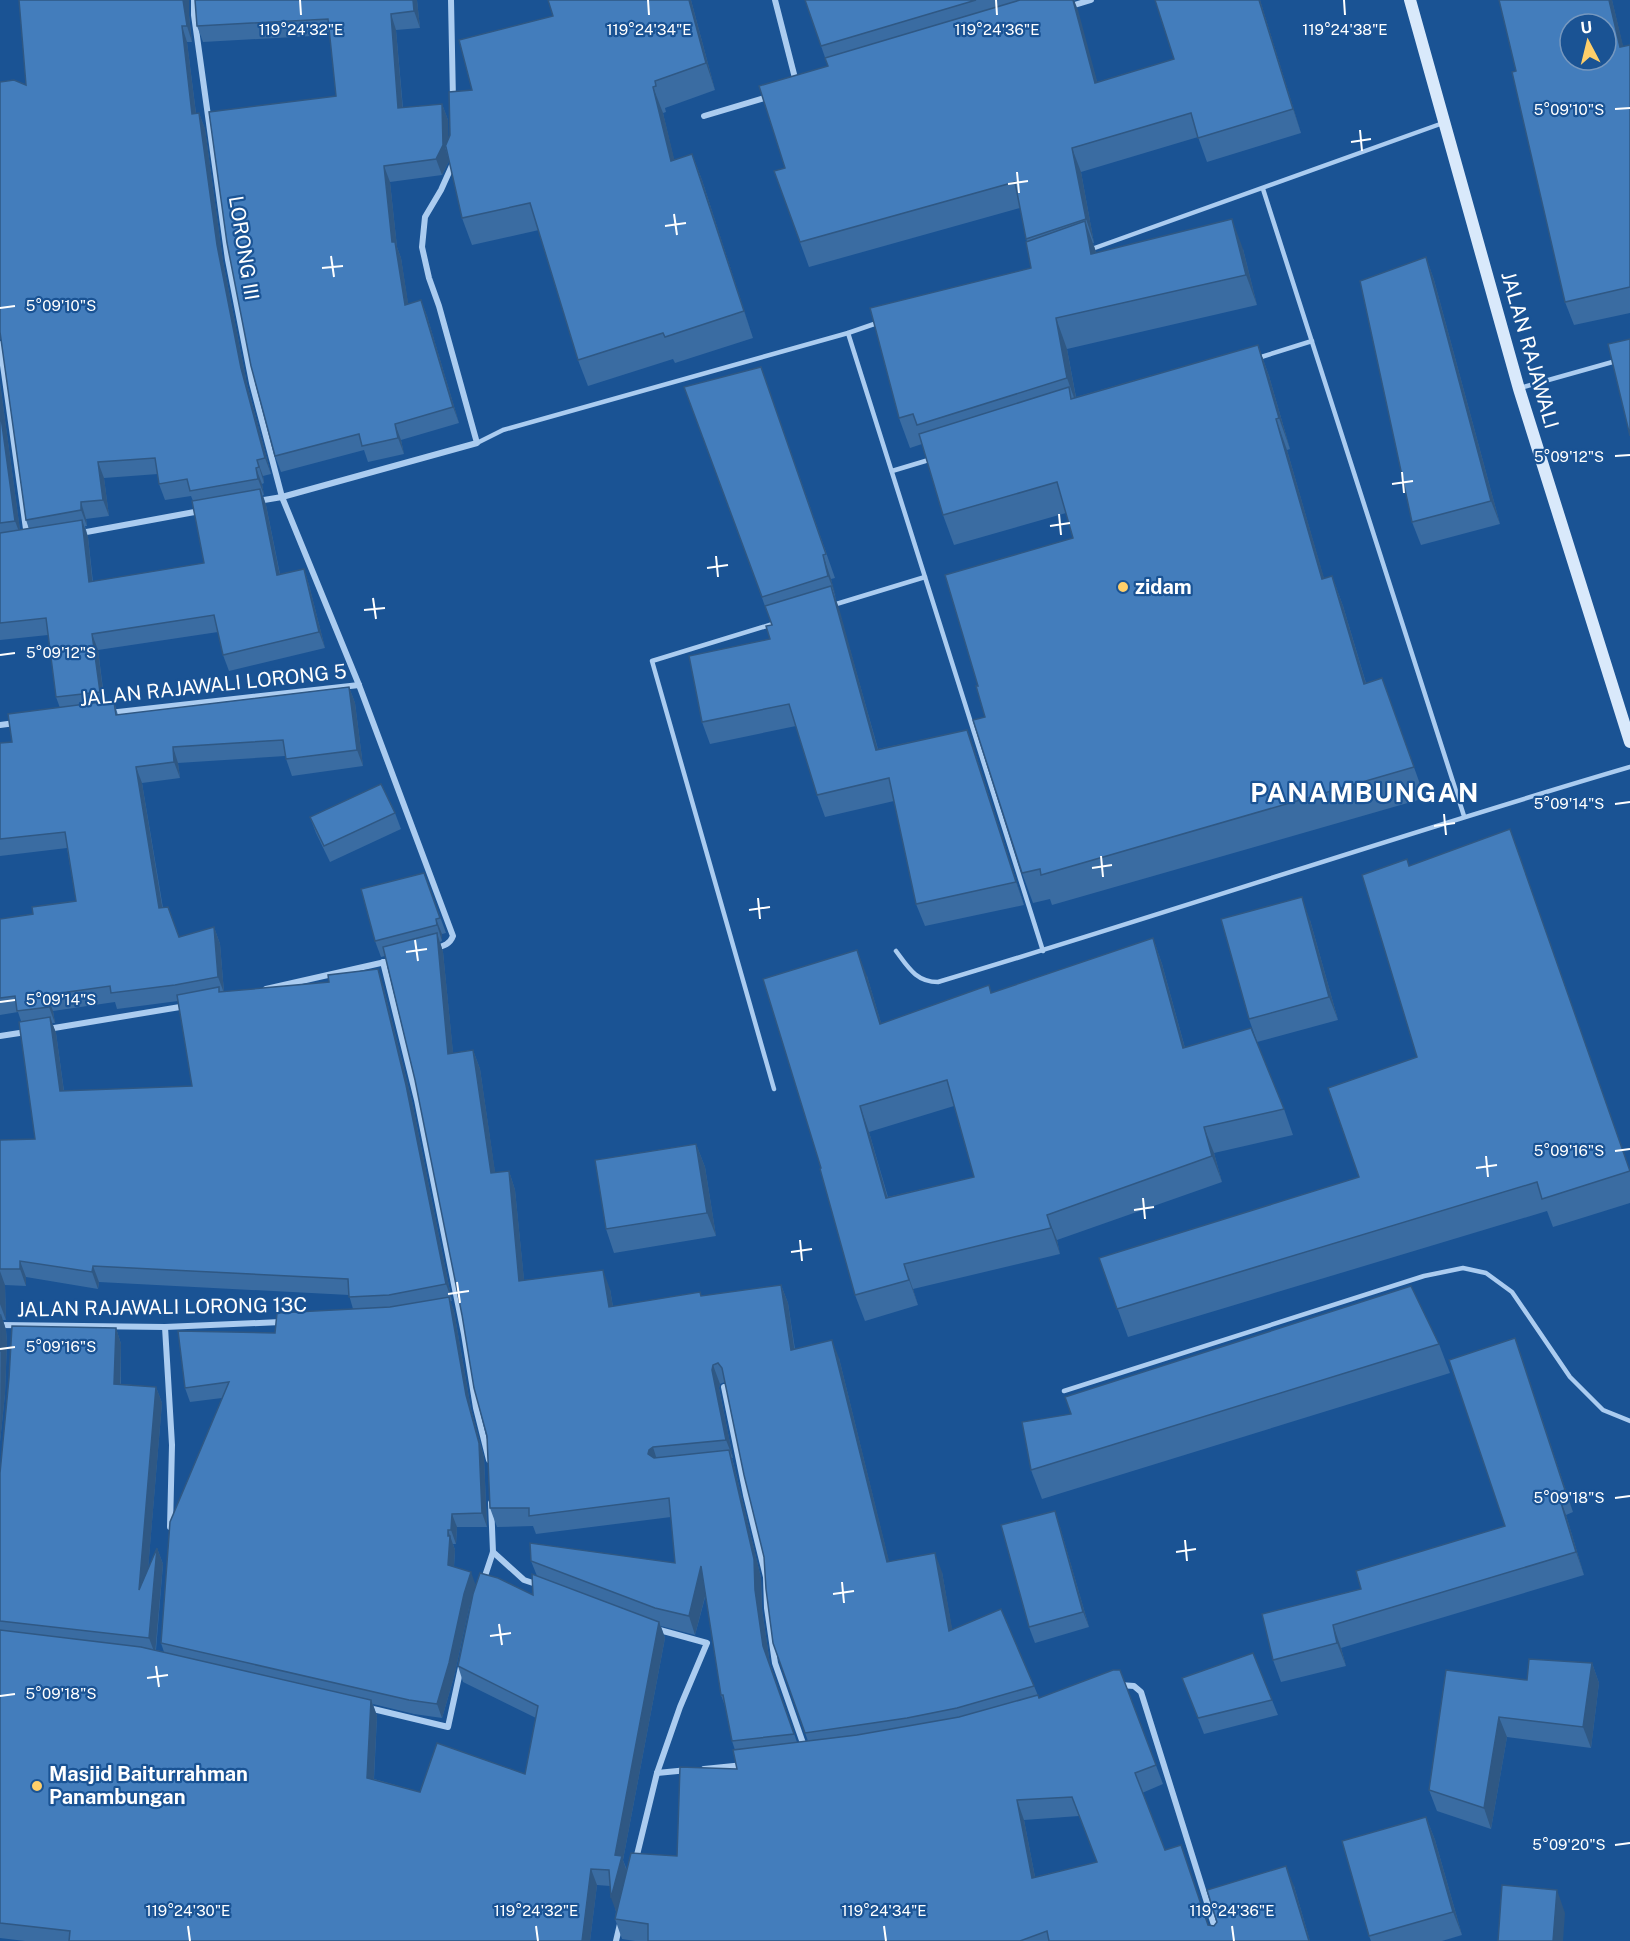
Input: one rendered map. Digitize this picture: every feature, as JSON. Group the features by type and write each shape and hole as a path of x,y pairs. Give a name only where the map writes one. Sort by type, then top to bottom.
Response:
{"main road":[{"name":"JALAN RAJAWALI","path":"1410,0 1520,389 1630,742"}],"street":[{"name":"LORONG III","path":"194,0 194,15 228,260 252,383 282,497 359,685 453,936 451,942 445,946 424,951"},
{"path":"451,0 453,104"},
{"path":"775,0 797,89"},
{"path":"1057,10 1090,0"},
{"path":"704,116 777,95"},
{"path":"247,503 282,497 477,443 422,247 425,217 454,162 453,150"},
{"path":"0,344 27,542"},
{"path":"74,534 212,509"},
{"name":"JALAN RAJAWALI LORONG 5","path":"96,715 359,685"},
{"path":"0,725 25,722"},
{"path":"261,990 404,957"},
{"path":"383,962 419,1112 464,1334 476,1408 490,1467"},
{"path":"41,1030 193,1005"},
{"path":"0,1036 31,1032"},
{"path":"447,1307 458,1305"},
{"name":"JALAN RAJAWALI LORONG 13C","path":"0,1325 165,1327 290,1322"},
{"path":"13,1326 13,1337"},
{"path":"165,1327 172,1445 170,1532"},
{"path":"724,1387 766,1577 766,1608 775,1663 808,1758"},
{"path":"728,1464 739,1463"},
{"path":"482,1586 493,1552 491,1499"},
{"path":"493,1552 524,1580 545,1587"},
{"path":"635,1863 657,1773 680,1707 707,1643 650,1627"},
{"path":"367,1708 448,1727 462,1662"},
{"path":"1115,1686 1134,1686 1141,1692 1219,1941"},
{"path":"657,1773 750,1764"},
{"path":"616,1941 621,1919"}],"lane":[{"path":"1086,251 1445,122"},
{"path":"1263,189 1464,816"},
{"path":"477,443 503,430 848,333 889,319"},
{"path":"848,333 1043,951"},
{"path":"1255,359 1312,341"},
{"path":"1520,389 1619,360"},
{"path":"892,471 937,457"},
{"path":"823,609 925,577"},
{"path":"774,1089 652,661 777,622"},
{"path":"896,951 918,978 938,982 1043,951 1464,816 1630,767"},
{"path":"1064,1391 1424,1276 1463,1268 1486,1273 1512,1292 1570,1377 1604,1410 1630,1421"}],"building":[{"path":"19,0 183,0 187,26 182,26 192,114 199,113 217,245 241,368 265,458 257,460 258,479 190,491 187,479 159,484 155,458 98,462 103,500 81,502 81,510 26,520 0,332 0,82 14,80 26,85"},
{"path":"195,0 413,0 414,11 391,14 398,108 442,104 443,145 436,159 384,166 392,242 395,242 405,305 421,300 453,407 395,424 398,438 362,446 359,434 275,456 251,366 227,243 209,112 336,96 328,19 197,26"},
{"path":"548,0 689,0 706,63 655,81 656,86 653,87 671,161 692,154 744,311 665,337 663,333 578,360 530,203 462,218 445,147 450,135 449,92 472,90 459,40 553,16"},
{"path":"805,0 976,0 821,46"},
{"path":"1020,0 1073,0 1095,83 1174,59 1155,0 1259,0 1293,109 1198,138 1191,113 1072,148 1086,219 1026,239 1015,182 800,242 774,171 785,168 759,86 828,66 825,58"},
{"path":"1499,0 1609,0 1612,12 1558,12 1558,72 1618,72 1618,38 1620,47 1630,45 1630,287 1565,302 1512,72 1516,71"},
{"path":"1232,219 1246,275 1056,318 1067,378 917,425 913,414 899,418 870,308 1031,268 1026,242 1085,221 1091,254"},
{"path":"1426,257 1491,501 1412,522 1360,281"},
{"path":"1630,339 1630,436 1608,344"},
{"path":"1258,345 1279,418 1276,419 1322,579 1332,576 1364,684 1382,678 1414,767 1041,875 1040,869 1022,873 973,720 985,717 945,575 1073,538 1057,482 943,515 919,434 1069,387 1071,399"},
{"path":"761,367 826,554 823,555 828,576 762,597 684,387"},
{"path":"0,410 15,521 0,523"},
{"path":"260,489 277,575 304,569 319,632 223,655 214,615 92,634 100,692 56,697 46,618 0,623 0,533 82,520 89,582 204,563 192,501"},
{"path":"831,586 876,750 967,730 1016,882 916,904 889,778 817,795 789,704 702,722 689,656 770,639 766,626 772,625 765,606"},
{"path":"349,687 357,750 286,759 283,740 173,747 174,762 136,767 159,908 168,907 179,937 214,927 218,977 111,993 110,986 47,995 49,1007 17,1011 15,996 0,998 0,919 33,914 32,907 76,901 65,832 0,839 0,743 12,742 8,714 114,702 116,715"},
{"path":"381,784 395,813 324,846 310,817"},
{"path":"1510,829 1630,1171 1542,1199 1537,1182 1117,1309 1099,1258 1359,1177 1328,1088 1417,1057 1362,875 1407,859 1409,866"},
{"path":"424,873 440,918 436,919 437,925 375,941 361,889"},
{"path":"1302,897 1329,997 1249,1019 1221,919"},
{"path":"437,933 448,1054 473,1050 491,1173 509,1171 519,1281 603,1270 609,1307 700,1292 701,1296 781,1285 791,1350 832,1340 887,1562 935,1553 949,1631 1001,1609 1034,1686 957,1708 805,1733 773,1643 764,1557 722,1368 718,1363 713,1365 712,1370 726,1440 653,1447 648,1454 654,1458 729,1450 754,1559 755,1590 763,1646 794,1734 732,1741 723,1695 721,1695 701,1566 689,1616 655,1608 531,1561 530,1543 675,1563 669,1498 529,1516 529,1508 490,1508 487,1436 474,1388 462,1315 415,1080 383,947"},
{"path":"1153,938 1183,1048 1251,1028 1284,1109 1204,1127 1212,1156 1047,1215 1051,1228 904,1264 909,1280 855,1295 821,1168 763,979 857,950 880,1024 989,985 991,993","holes":["947,1080 974,1177 886,1198 860,1106"]},
{"path":"378,969 406,1085 446,1284 389,1295 349,1297 348,1279 93,1266 92,1272 20,1261 20,1269 0,1269 0,1140 35,1139 19,1022 50,1017 60,1091 192,1086 177,995 219,987 219,992 329,982 328,975"},
{"path":"696,1144 707,1213 606,1229 595,1160"},
{"path":"1411,1286 1439,1344 1031,1470 1022,1422 1071,1414 1065,1397"},
{"path":"449,1297 466,1395 479,1443 482,1513 452,1514 451,1530 448,1530 448,1536 450,1536 448,1565 471,1572 437,1704 409,1700 161,1643 170,1522 229,1382 185,1388 178,1331 275,1333 277,1313 390,1307"},
{"path":"12,1326 116,1328 114,1384 156,1387 139,1590 157,1548 149,1638 0,1621 0,1473"},
{"path":"1515,1338 1565,1490 1558,1493 1576,1552 1333,1625 1337,1643 1273,1660 1262,1614 1361,1589 1356,1571 1505,1526 1449,1360"},
{"path":"1055,1511 1083,1612 1029,1627 1001,1525"},
{"path":"480,1573 498,1578 533,1595 532,1574 659,1622 615,1855 622,1856 611,1898 609,1870 591,1869 582,1941 69,1941 70,1931 0,1923 0,1630 141,1647 371,1700 367,1778 420,1792 437,1743 525,1774 538,1706 458,1666 473,1594"},
{"path":"1253,1653 1272,1700 1198,1718 1182,1678"},
{"path":"1529,1659 1592,1663 1583,1727 1499,1717 1484,1808 1429,1790 1446,1670 1527,1680"},
{"path":"1113,1670 1120,1670 1156,1765 1135,1773 1165,1850 1181,1845 1208,1925 1214,1926 1217,1922 1207,1890 1286,1866 1309,1941 1049,1941 1047,1931 1020,1941 648,1941 648,1924 615,1919 631,1853 677,1856 680,1767 737,1769 733,1750 857,1735 959,1717 1038,1695 1039,1698","holes":["1072,1797 1097,1862 1032,1878 1017,1800"]},
{"path":"1426,1817 1453,1912 1369,1936 1342,1841"},
{"path":"1502,1885 1557,1890 1553,1941 1498,1941"}],"place":[{"name":"zidam","path":"1123,587"},
{"name":"Masjid Baiturrahman Panambungan","path":"37,1786"}],"district":[{"name":"PANAMBUNGAN","path":"1365,793"}]}
